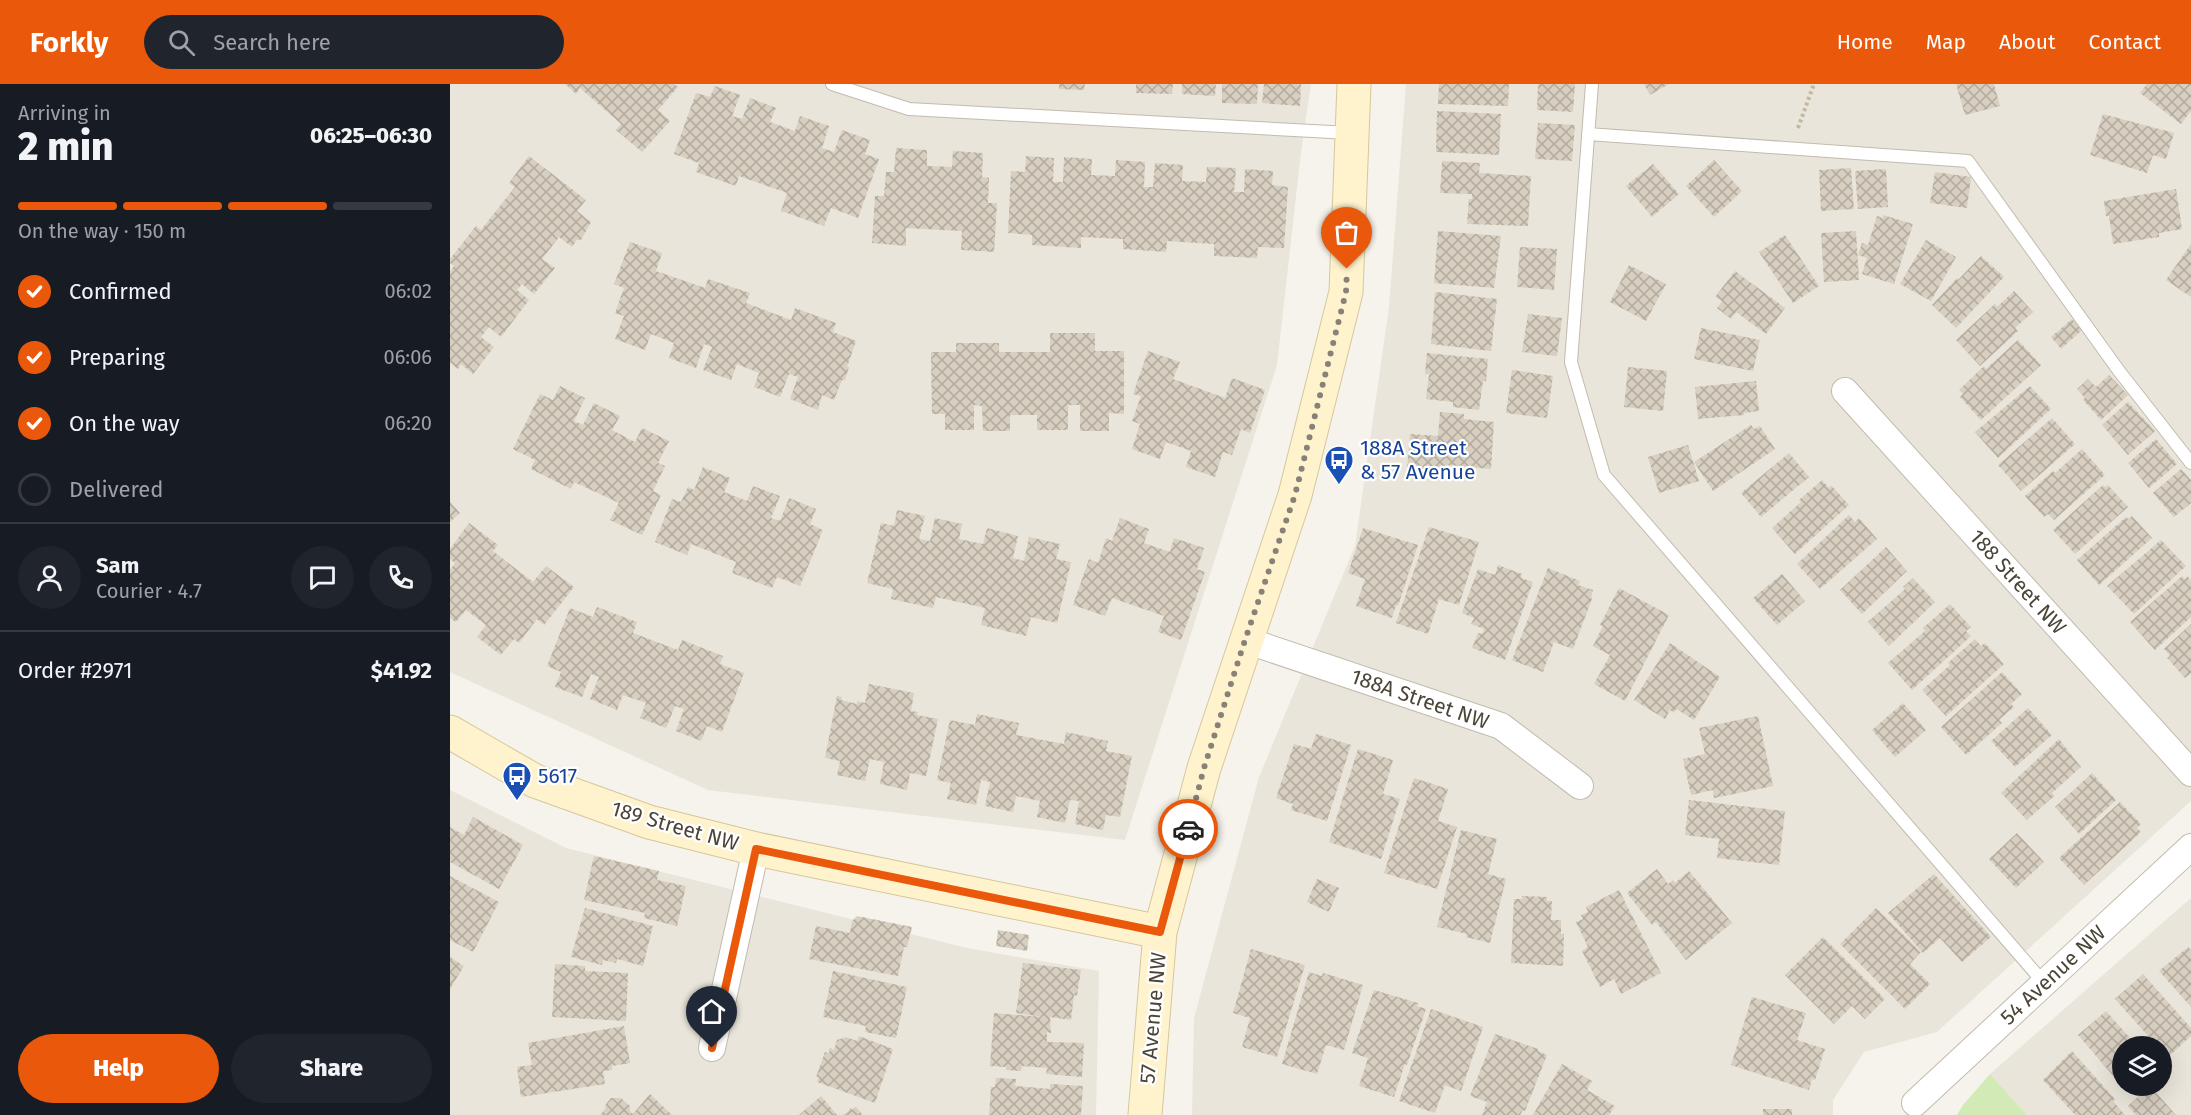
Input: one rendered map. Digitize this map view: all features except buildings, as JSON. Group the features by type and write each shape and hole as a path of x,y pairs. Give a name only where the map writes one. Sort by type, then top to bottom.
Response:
{"street":[{"name":"57 Avenue NW","path":"1149,1114 1160,932 1204,768 1295,495 1346,292 1354,84"},
{"name":"188 Street NW","path":"1845,391 2191,773"},
{"name":"188A Street NW","path":"1245,640 1501,726 1580,786"},
{"name":"189 Street NW","path":"450,732 535,781 649,822 756,849 1160,932"},
{"name":"54 Avenue NW","path":"1915,1103 2191,847"},
{"path":"712,1048 756,849"}],"lane":[{"path":"832,84 909,109 1352,133"},
{"path":"1592,84 1571,362 1604,475 2044,983"},
{"path":"1588,134 1968,161 2119,370 2191,463"}],"path":[{"path":"1790,148 1814,84"}],"shaded area":[{"path":"450,84 1311,84 1277,365 1125,840 708,790 450,672"},
{"path":"1406,84 2191,84 2191,801 1937,1032 1864,1052 1833,1100 1833,1115 1192,1115 1194,1018 1259,777 1355,546 1389,307"},
{"path":"450,790 566,848 967,948 1099,971 1096,1115 450,1115"},
{"path":"2191,898 2191,1115 2027,1115 1990,1074"}],"green space":[{"path":"1990,1074 2027,1115 1957,1115"}],"way so far":[{"path":"1188,829 1204,768 1245,640 1295,495 1346,292 1347,269"}],"place":[{"name":"188A Street & 57 Avenue","path":"1339,486"},
{"name":"5617","path":"517,802"}],"route":[{"path":"712,1048 756,849 1160,932 1188,829"}]}
